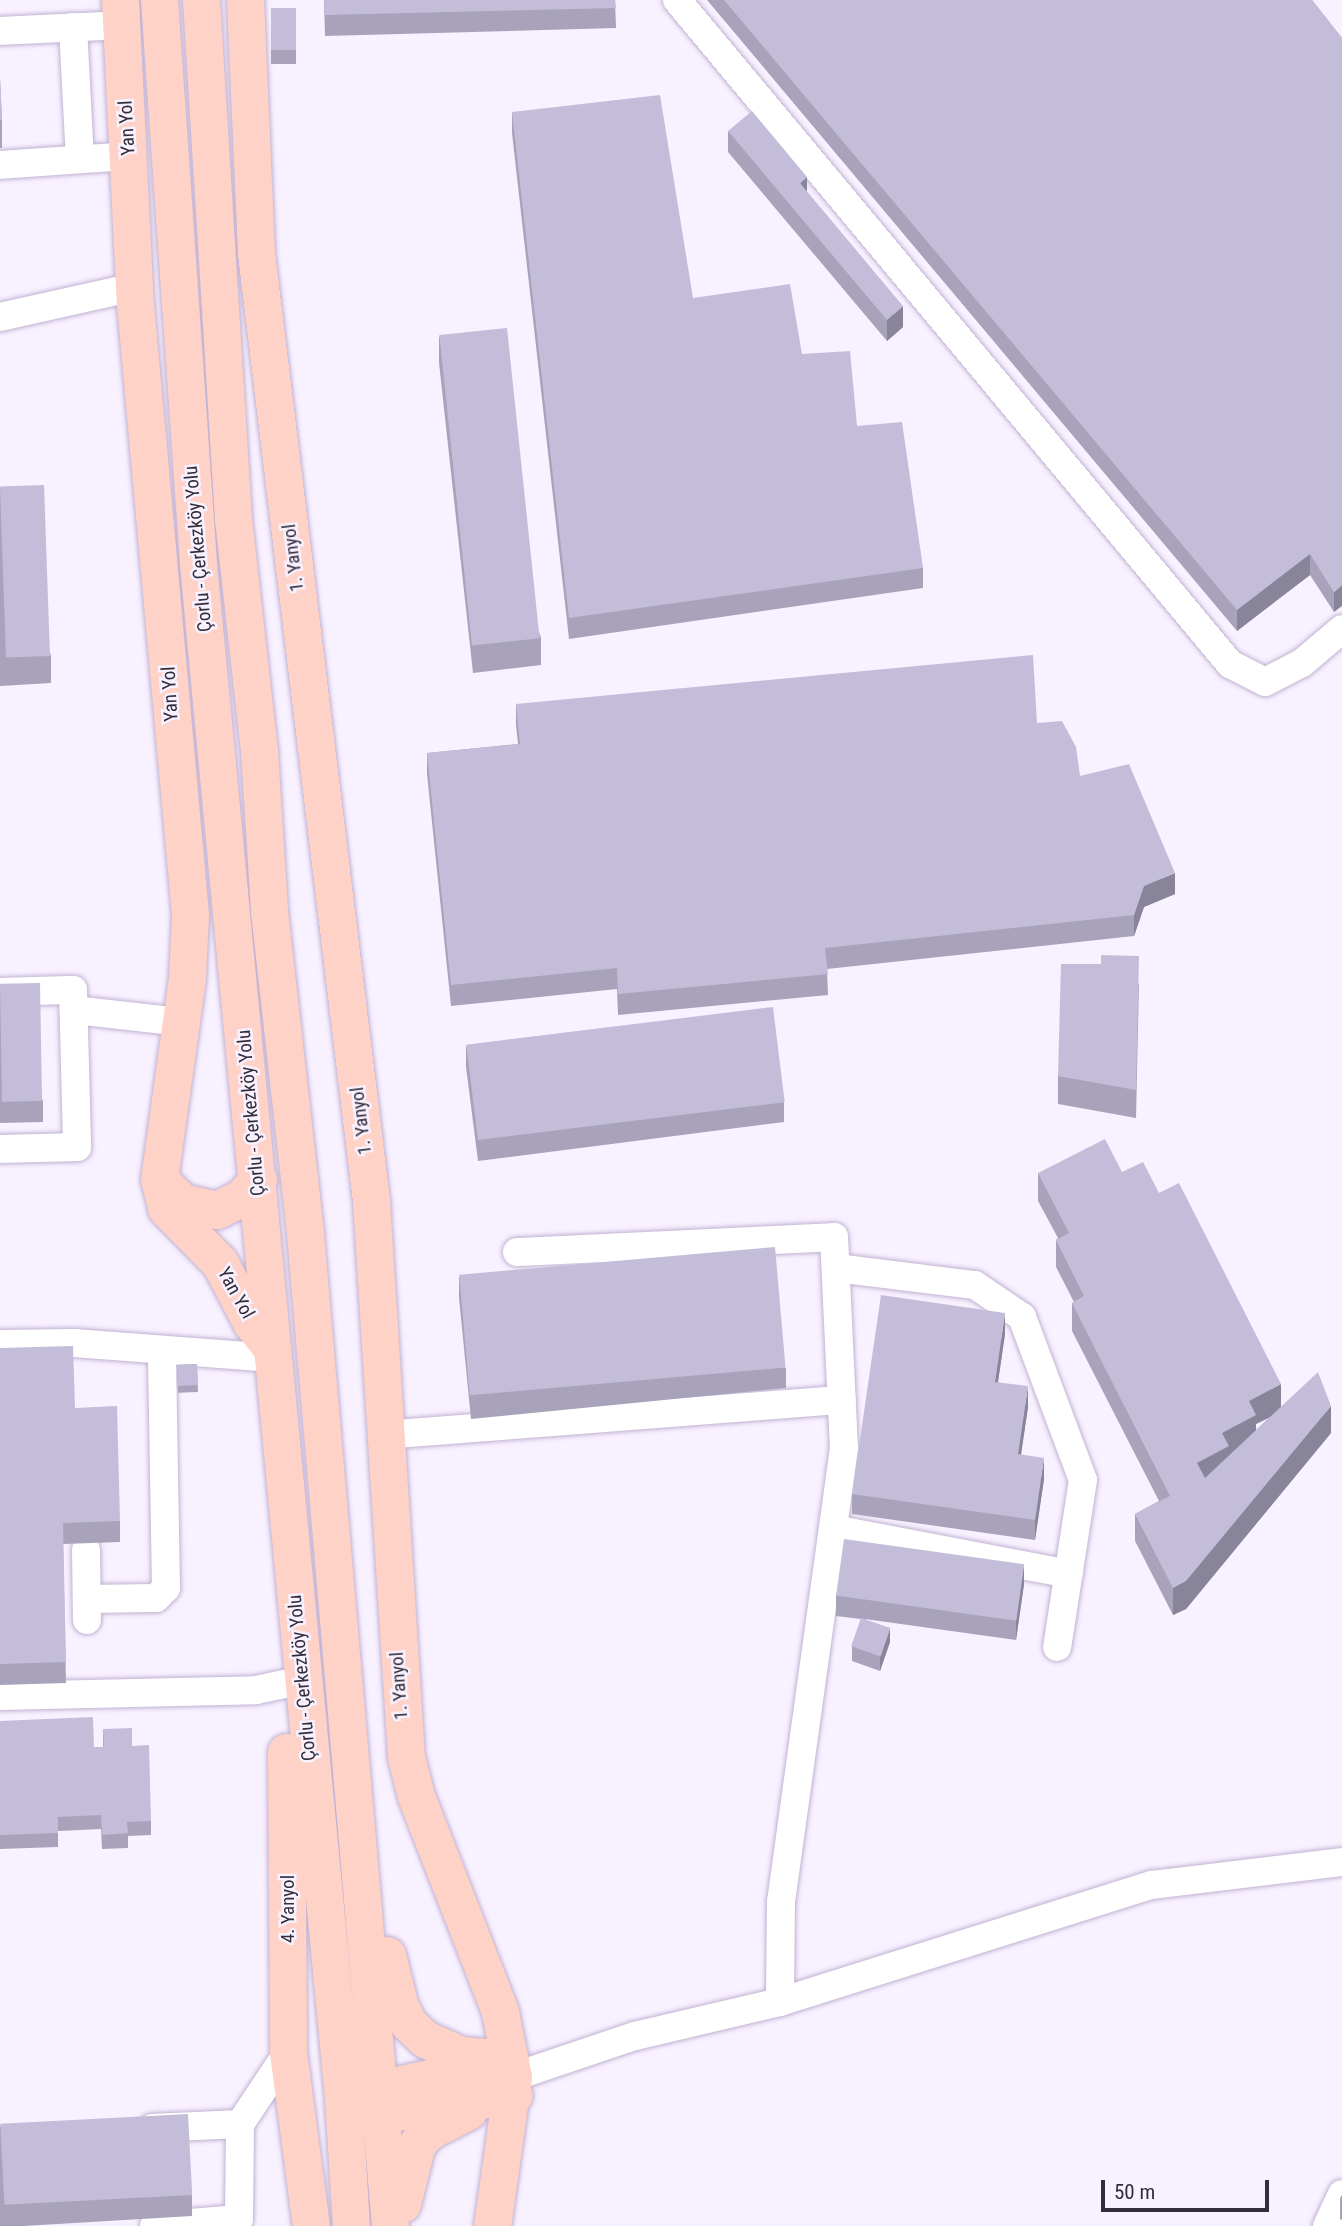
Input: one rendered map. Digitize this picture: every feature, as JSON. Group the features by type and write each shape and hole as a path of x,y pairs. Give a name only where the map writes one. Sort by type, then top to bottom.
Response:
{"main road":[{"name":"Çorlu - Çerkezköy Yolu","path":"159,0 198,564 343,2099 351,2226"},
{"name":"Çorlu - Çerkezköy Yolu","path":"201,0 233,519 259,751 269,911 305,1234 359,1867 382,2102 390,2226"},
{"name":"1. Yanyol","path":"245,0 256,253 371,1201 406,1757 416,1796 500,2012 513,2077 492,2226"},
{"name":"Yan Yol","path":"121,13 134,287 190,914 181,1022 159,1179 166,1208 220,1263 251,1322 272,1353"},
{"path":"159,1179 182,1202 217,1210 241,1198 258,1180"},
{"name":"4. Yanyol","path":"294,1590 285,1684 288,2052 311,2226"},
{"path":"359,1867 378,1915 393,1988 409,2024 438,2048 513,2077"},
{"path":"288,2052 343,2099 382,2102 513,2077"},
{"path":"398,2226 410,2162 429,2131 513,2077"},
{"path":"325,2226 346,2169"}],"street":[{"path":"677,0 1230,664 1265,682 1302,663 1342,629"},
{"path":"0,31 73,27 121,13"},
{"path":"73,27 80,159"},
{"path":"0,165 128,156"},
{"path":"0,317 134,287"},
{"path":"0,992 73,990 77,1147 0,1149"},
{"path":"74,1010 181,1022"},
{"path":"517,1252 834,1237 844,1448 781,1901 780,2002"},
{"path":"836,1268 975,1285 1022,1317 1083,1480 1057,1647"},
{"path":"0,1344 74,1343 162,1350 272,1353"},
{"path":"86,1550 87,1610 156,1598 166,1588 162,1350"},
{"path":"384,1435 842,1400"},
{"path":"833,1529 1069,1574"},
{"path":"0,1696 256,1690 285,1684"},
{"path":"513,2077 635,2036 780,2002 1152,1885 1342,1862"},
{"path":"154,2226 239,2219 240,2124 288,2052"},
{"path":"120,2129 240,2124"},
{"path":"1327,2226 1342,2194"}],"building":[{"path":"324,0 615,0 616,8 325,15"},
{"path":"724,0 1312,0 1342,38 1342,585 1334,592 1310,554 1237,610"},
{"path":"271,8 296,8 296,50 271,50"},
{"path":"0,78 2,120 0,120"},
{"path":"660,95 693,298 790,284 802,354 850,351 857,426 902,422 923,568 569,618 512,112"},
{"path":"752,111 807,177 800,183 903,306 887,320 728,131"},
{"path":"507,328 540,638 472,645 439,335"},
{"path":"44,485 50,656 6,657 0,487"},
{"path":"1033,655 1037,723 1062,721 1076,747 1080,776 1129,764 1175,873 1144,886 1134,915 825,948 828,974 618,994 617,968 451,985 427,753 520,744 516,704"},
{"path":"1101,955 1139,956 1136,1090 1058,1076 1061,964 1101,964"},
{"path":"40,983 42,1101 2,1102 0,984"},
{"path":"773,1007 785,1102 478,1140 466,1045"},
{"path":"1105,1139 1122,1172 1143,1162 1159,1193 1179,1183 1281,1384 1249,1401 1256,1415 1222,1433 1229,1446 1197,1463 1205,1478 1318,1372 1331,1406 1186,1581 1173,1588 1135,1514 1170,1496 1072,1303 1084,1296 1056,1240 1069,1233 1038,1173"},
{"path":"775,1247 786,1368 470,1395 459,1275"},
{"path":"881,1295 1005,1313 995,1382 1028,1386 1018,1454 1044,1458 1035,1520 852,1494"},
{"path":"73,1346 75,1408 117,1406 120,1521 63,1523 66,1662 0,1664 0,1348"},
{"path":"197,1364 198,1385 178,1386 177,1365"},
{"path":"844,1539 1024,1564 1016,1621 836,1595"},
{"path":"861,1618 890,1628 881,1656 851,1646"},
{"path":"93,1717 94,1747 104,1747 103,1729 132,1728 132,1746 149,1745 151,1821 127,1822 128,1833 102,1835 101,1815 58,1817 58,1833 0,1835 0,1721"},
{"path":"188,2114 192,2195 4,2205 0,2124"}]}
